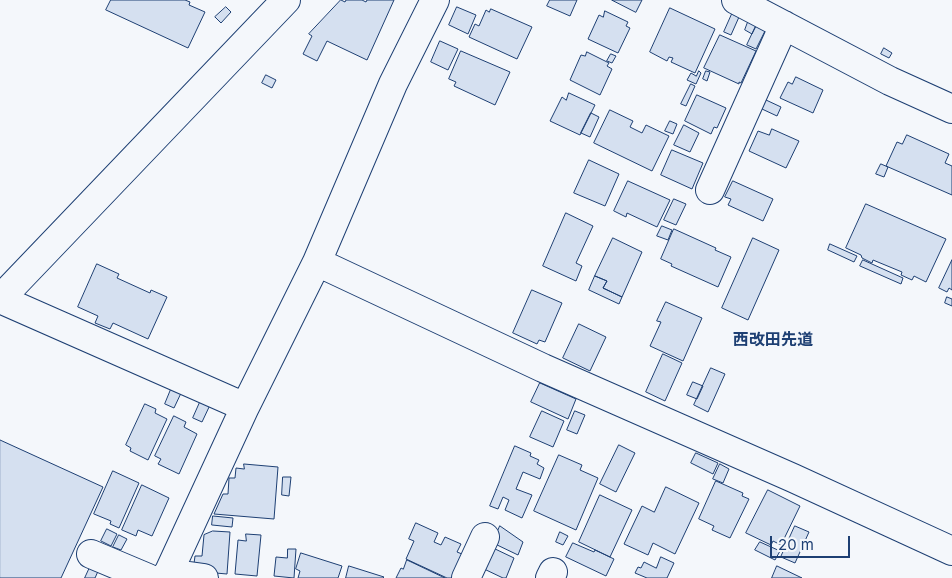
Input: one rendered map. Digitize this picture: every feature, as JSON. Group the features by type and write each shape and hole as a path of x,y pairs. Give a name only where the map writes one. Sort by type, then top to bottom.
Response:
{"street":[{"path":"245,407 0,299 286,0"},
{"path":"161,576 317,262 393,84 435,0"},
{"path":"736,0 890,81 952,110"},
{"path":"710,190 784,25"},
{"path":"317,262 542,368 952,551"},
{"path":"466,578 485,537"},
{"path":"91,554 161,576 204,578"}],"building":[{"path":"111,0 185,0 190,2 189,5 205,12 188,48 106,10"},
{"path":"341,0 345,2 346,0 362,0 366,2 367,0 394,0 367,60 327,41 317,61 303,54 312,36 309,34"},
{"path":"550,0 577,0 570,16 547,6"},
{"path":"612,0 642,0 636,12"},
{"path":"226,7 231,12 221,23 215,17"},
{"path":"457,7 476,15 468,34 449,25"},
{"path":"670,8 715,29 695,73 671,62 673,58 669,57 667,61 650,52"},
{"path":"491,9 532,27 517,59 469,37 475,24 479,26 486,10 489,12"},
{"path":"605,11 628,22 626,26 630,28 618,53 588,39 599,15 603,17"},
{"path":"732,14 739,17 731,35 724,32"},
{"path":"748,22 756,26 752,34 745,30"},
{"path":"756,26 765,31 756,49 747,45"},
{"path":"720,35 756,51 739,84 704,68"},
{"path":"440,41 458,49 448,70 431,62"},
{"path":"884,48 892,53 889,58 881,54"},
{"path":"461,51 510,72 495,105 454,86 456,82 449,79"},
{"path":"587,52 609,63 607,66 612,69 600,95 570,80 581,55 585,56"},
{"path":"611,54 616,56 612,63 607,61"},
{"path":"699,71 701,73 696,84 687,80 691,73 696,76"},
{"path":"706,71 710,72 707,81 703,79"},
{"path":"266,75 276,80 272,88 262,83"},
{"path":"796,77 823,90 813,113 780,98 788,82 792,84"},
{"path":"691,84 695,86 686,106 681,104"},
{"path":"569,93 595,105 580,135 550,121 562,97 566,100"},
{"path":"697,95 726,108 717,128 714,127 711,134 685,121"},
{"path":"766,100 781,107 777,116 762,109"},
{"path":"610,110 633,121 630,127 642,133 646,125 669,136 652,171 594,143"},
{"path":"591,113 599,117 590,137 581,133"},
{"path":"670,121 677,124 673,134 665,131"},
{"path":"684,125 699,133 690,152 674,145"},
{"path":"772,129 799,141 786,168 749,151 758,131 769,135"},
{"path":"907,135 949,154 945,163 952,166 952,195 886,166 897,142 902,144"},
{"path":"672,150 703,163 692,189 661,175"},
{"path":"589,160 619,174 605,206 574,193"},
{"path":"881,164 888,167 884,177 876,174"},
{"path":"628,181 670,200 657,227 627,213 626,217 614,211"},
{"path":"733,181 773,199 763,221 728,205 731,199 725,197"},
{"path":"674,199 686,204 676,225 664,220"},
{"path":"866,204 946,239 926,282 914,276 912,280 901,275 902,272 873,260 872,263 846,248"},
{"path":"566,213 593,226 576,263 582,266 576,281 543,266"},
{"path":"662,226 672,230 668,240 657,236"},
{"path":"674,229 731,257 718,287 671,266 672,264 661,259"},
{"path":"613,238 642,252 622,297 603,288 607,281 595,276"},
{"path":"753,238 779,250 748,320 722,308"},
{"path":"830,244 857,256 854,262 828,250"},
{"path":"863,260 903,278 901,284 860,266"},
{"path":"952,260 952,290 949,288 947,292 939,288"},
{"path":"97,264 119,274 117,278 150,293 151,290 167,297 148,339 113,323 110,329 95,323 98,316 78,307"},
{"path":"595,276 607,281 603,288 622,297 619,304 589,290"},
{"path":"532,290 562,303 545,342 539,340 537,344 513,333"},
{"path":"947,297 952,299 952,306 945,303"},
{"path":"666,302 702,318 683,361 650,346 661,322 657,321"},
{"path":"579,324 606,337 590,371 563,358"},
{"path":"663,354 682,363 665,401 646,392"},
{"path":"711,368 725,374 708,412 694,405"},
{"path":"693,382 703,386 697,399 687,395"},
{"path":"540,383 576,399 568,419 531,402"},
{"path":"172,387 182,391 174,408 165,404"},
{"path":"201,400 210,405 202,422 193,418"},
{"path":"145,404 156,409 155,413 167,419 148,460 130,451 131,448 126,445"},
{"path":"542,411 564,421 553,447 530,437"},
{"path":"575,411 585,415 577,434 567,430"},
{"path":"174,416 186,422 184,427 197,434 179,474 158,464 161,459 155,456"},
{"path":"0,440 103,487 61,578 0,578"},
{"path":"619,445 635,453 616,492 600,484"},
{"path":"515,446 531,453 530,456 539,460 537,464 544,468 540,479 523,472 516,489 532,495 522,518 505,510 509,500 503,497 498,509 490,506"},
{"path":"696,453 718,463 713,474 691,463"},
{"path":"559,455 582,465 580,470 598,478 576,530 534,511"},
{"path":"244,464 278,467 274,519 214,514 223,494 228,494 229,478 235,478 236,468 244,469"},
{"path":"720,464 729,469 723,483 713,479"},
{"path":"113,471 139,483 119,528 110,524 111,521 94,514"},
{"path":"283,477 291,477 289,496 282,495"},
{"path":"716,481 743,493 742,496 749,499 730,538 712,530 714,526 699,519"},
{"path":"142,485 169,498 152,536 138,530 136,536 122,530"},
{"path":"666,487 699,503 675,554 653,543 648,555 624,544 642,506 654,512"},
{"path":"768,490 800,506 781,545 773,541 771,545 746,533"},
{"path":"600,495 632,510 610,557 579,542"},
{"path":"213,516 233,518 232,527 212,525"},
{"path":"416,523 438,533 434,542 441,545 445,537 461,544 457,552 467,556 456,578 447,578 406,559 414,541 409,539"},
{"path":"500,526 523,542 518,555 493,543"},
{"path":"795,526 809,532 795,563 781,557"},
{"path":"107,529 117,534 111,546 101,541"},
{"path":"213,531 230,532 227,574 193,571 195,556 202,556 204,535"},
{"path":"560,532 568,536 563,545 556,542"},
{"path":"246,534 261,535 257,576 235,574 238,540 246,541"},
{"path":"119,535 127,539 121,550 113,547"},
{"path":"760,542 780,551 775,560 755,550"},
{"path":"573,543 614,559 606,576 566,557"},
{"path":"491,547 514,558 506,578 482,568"},
{"path":"288,549 296,549 294,578 274,576 276,557 287,558"},
{"path":"301,553 342,566 338,578 298,578 300,571 296,569"},
{"path":"661,557 674,563 667,578 647,578 635,573 644,562 656,568"},
{"path":"407,560 445,578 396,578"},
{"path":"91,565 99,569 95,578 85,578"},
{"path":"349,566 384,577 346,578"},
{"path":"777,566 802,578 772,578"}],"district":[{"name":"西改田先道","path":"773,340"}]}
